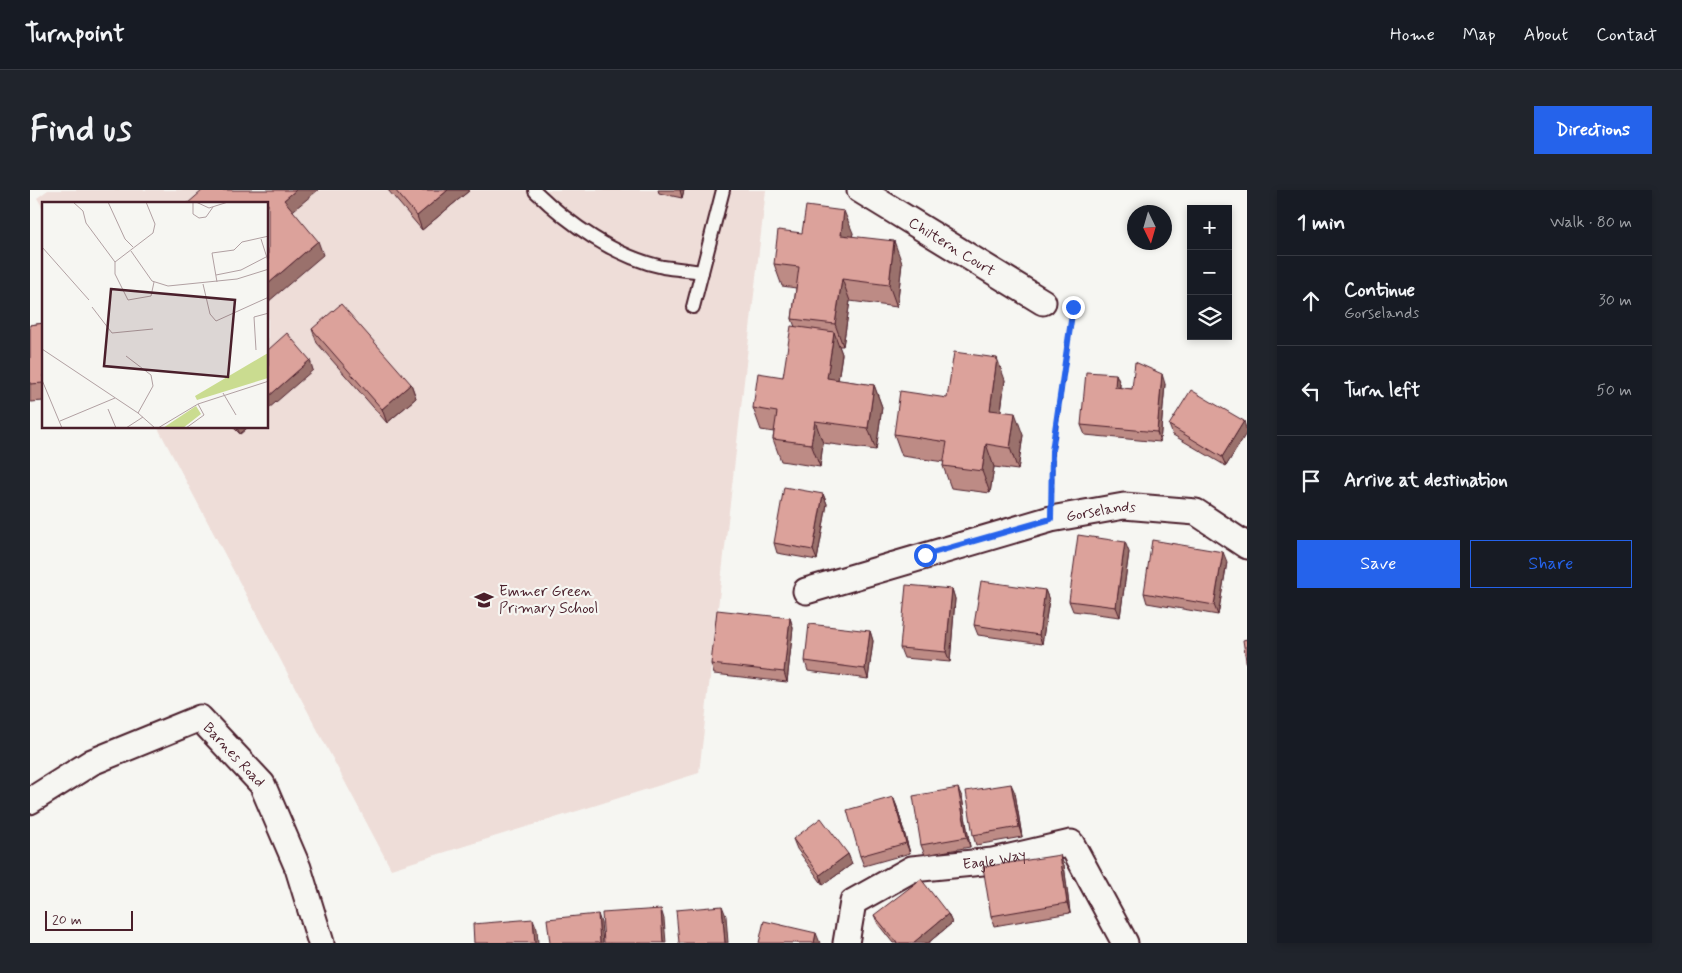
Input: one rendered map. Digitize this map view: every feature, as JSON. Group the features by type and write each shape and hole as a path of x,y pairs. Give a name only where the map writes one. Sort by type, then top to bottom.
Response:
{"street":[{"name":"Chiltern Court","path":"860,190 1054,302"},
{"name":"Gorselands","path":"806,591 1051,519 1124,506 1196,512 1247,546"},
{"name":"Barnes Road","path":"30,801 92,762 200,718 262,784 298,868 321,943"},
{"name":"Eagle Way","path":"846,943 853,902 912,869 993,861 1071,844 1125,943"}],"lane":[{"path":"694,307 723,190"},
{"path":"535,191 573,223 609,245 662,266 702,272"}],"path":[{"path":"1051,519 1052,451 1073,307 1054,302"}],"shaded area":[{"name":"Emmer Green Primary School","path":"48,190 766,190 699,773 391,869 159,429 269,429 269,202 42,202 42,207 37,198"}],"building":[{"path":"203,190 296,190 284,200 318,241 269,283 269,202 189,202"},
{"path":"395,190 448,190 417,216"},
{"path":"806,206 844,211 841,235 894,241 889,285 842,279 835,324 792,319 799,267 774,264 778,230 802,233"},
{"path":"341,304 411,384 382,409 312,329"},
{"path":"42,323 42,383 30,384 30,325"},
{"path":"791,326 834,332 827,378 874,385 868,428 815,421 811,444 773,439 777,412 753,408 758,373 783,377"},
{"path":"287,333 310,360 269,396 269,349"},
{"path":"954,352 997,358 990,410 1015,413 1010,448 986,444 982,471 943,466 947,442 894,434 900,391 947,398"},
{"path":"1135,362 1162,374 1157,432 1081,425 1086,372 1116,374 1115,387 1132,389"},
{"path":"1191,390 1244,421 1222,457 1169,425"},
{"path":"784,487 823,494 813,550 774,543"},
{"path":"1078,535 1125,542 1116,607 1069,601"},
{"path":"1152,540 1223,552 1214,605 1144,593"},
{"path":"981,581 1045,590 1039,635 974,625"},
{"path":"906,585 952,589 946,652 900,648"},
{"path":"717,610 790,618 784,672 711,664"},
{"path":"809,624 870,631 865,669 805,661"},
{"path":"1247,639 1247,667 1243,640"},
{"path":"1011,784 1019,827 973,835 966,791"},
{"path":"958,788 967,837 921,845 913,796"},
{"path":"893,797 906,843 860,856 847,810"},
{"path":"821,818 848,854 820,875 793,839"},
{"path":"1060,855 1067,903 991,916 983,867"},
{"path":"921,879 948,914 913,943 897,943 874,915"},
{"path":"722,906 725,943 679,943 676,910"},
{"path":"661,909 663,943 604,943 602,913"},
{"path":"598,914 600,943 550,943 547,919"},
{"path":"533,919 535,943 474,943 473,924"},
{"path":"764,921 816,933 814,943 759,943"}],"place":[{"name":"Emmer Green Primary School","path":"484,600"}],"route":[{"path":"925,555 1051,519 1052,451 1073,307"}]}
